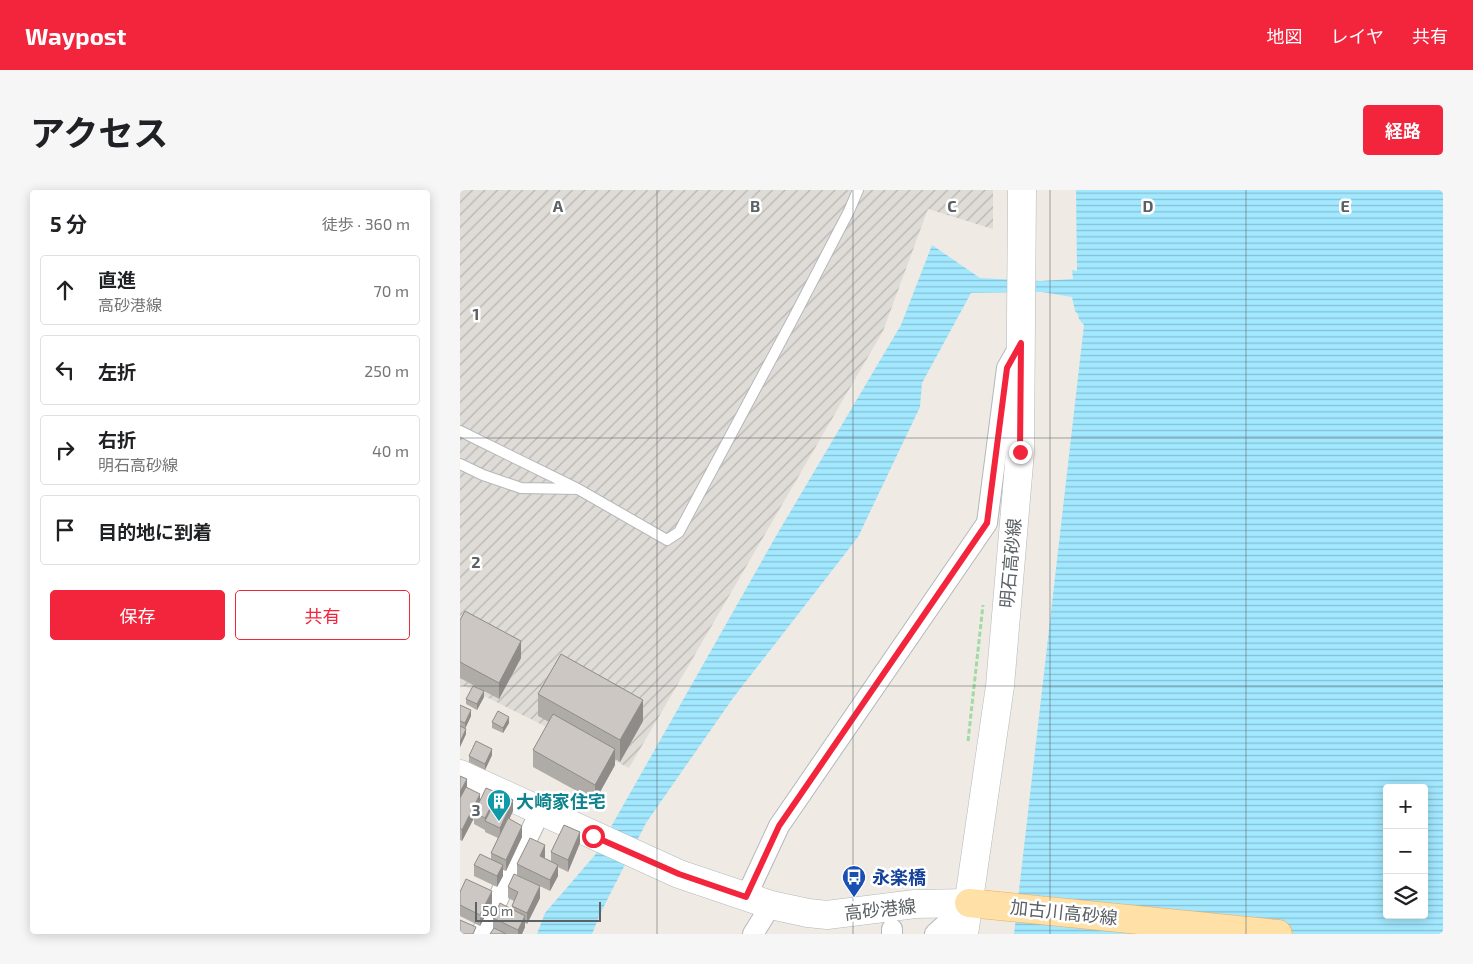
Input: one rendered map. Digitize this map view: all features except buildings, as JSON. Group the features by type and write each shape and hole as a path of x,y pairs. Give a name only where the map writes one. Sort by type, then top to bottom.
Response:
{"main road":[{"name":"明石高砂線","path":"964,934 976,904 1000,686 1020,452 1022,190"},
{"name":"高砂港線","path":"460,774 679,874 759,901 808,913 827,914 915,904 976,904"},
{"name":"加古川高砂線","path":"976,904 1278,934"}],"street":[{"path":"753,934 759,901 779,826 987,523 1007,368 1021,343"},
{"path":"475,932 509,876 540,812"},
{"path":"935,934 976,904"}],"lane":[{"path":"460,431 578,489 667,540 679,532 796,313 858,190"},
{"path":"460,464 483,475 521,488 578,489"}],"shaded area":[{"path":"460,190 993,190 993,229 928,209 883,331 629,768 460,684"}],"water":[{"path":"1076,190 1443,190 1443,934 1014,934 1084,325 1075,311 1072,297 1042,292 971,293 922,383 920,407 858,537 733,698 646,823 601,912 592,934 537,934 545,913 595,855 776,536 901,325 932,245 980,278 1040,281 1073,279 1072,270 1077,271"}],"place":[{"name":"大崎家住宅","path":"499,822"},
{"name":"永楽橋","path":"854,898"}],"route":[{"path":"593,836 679,874 746,897 779,826 987,523 1007,368 1021,343 1020,452"}]}
